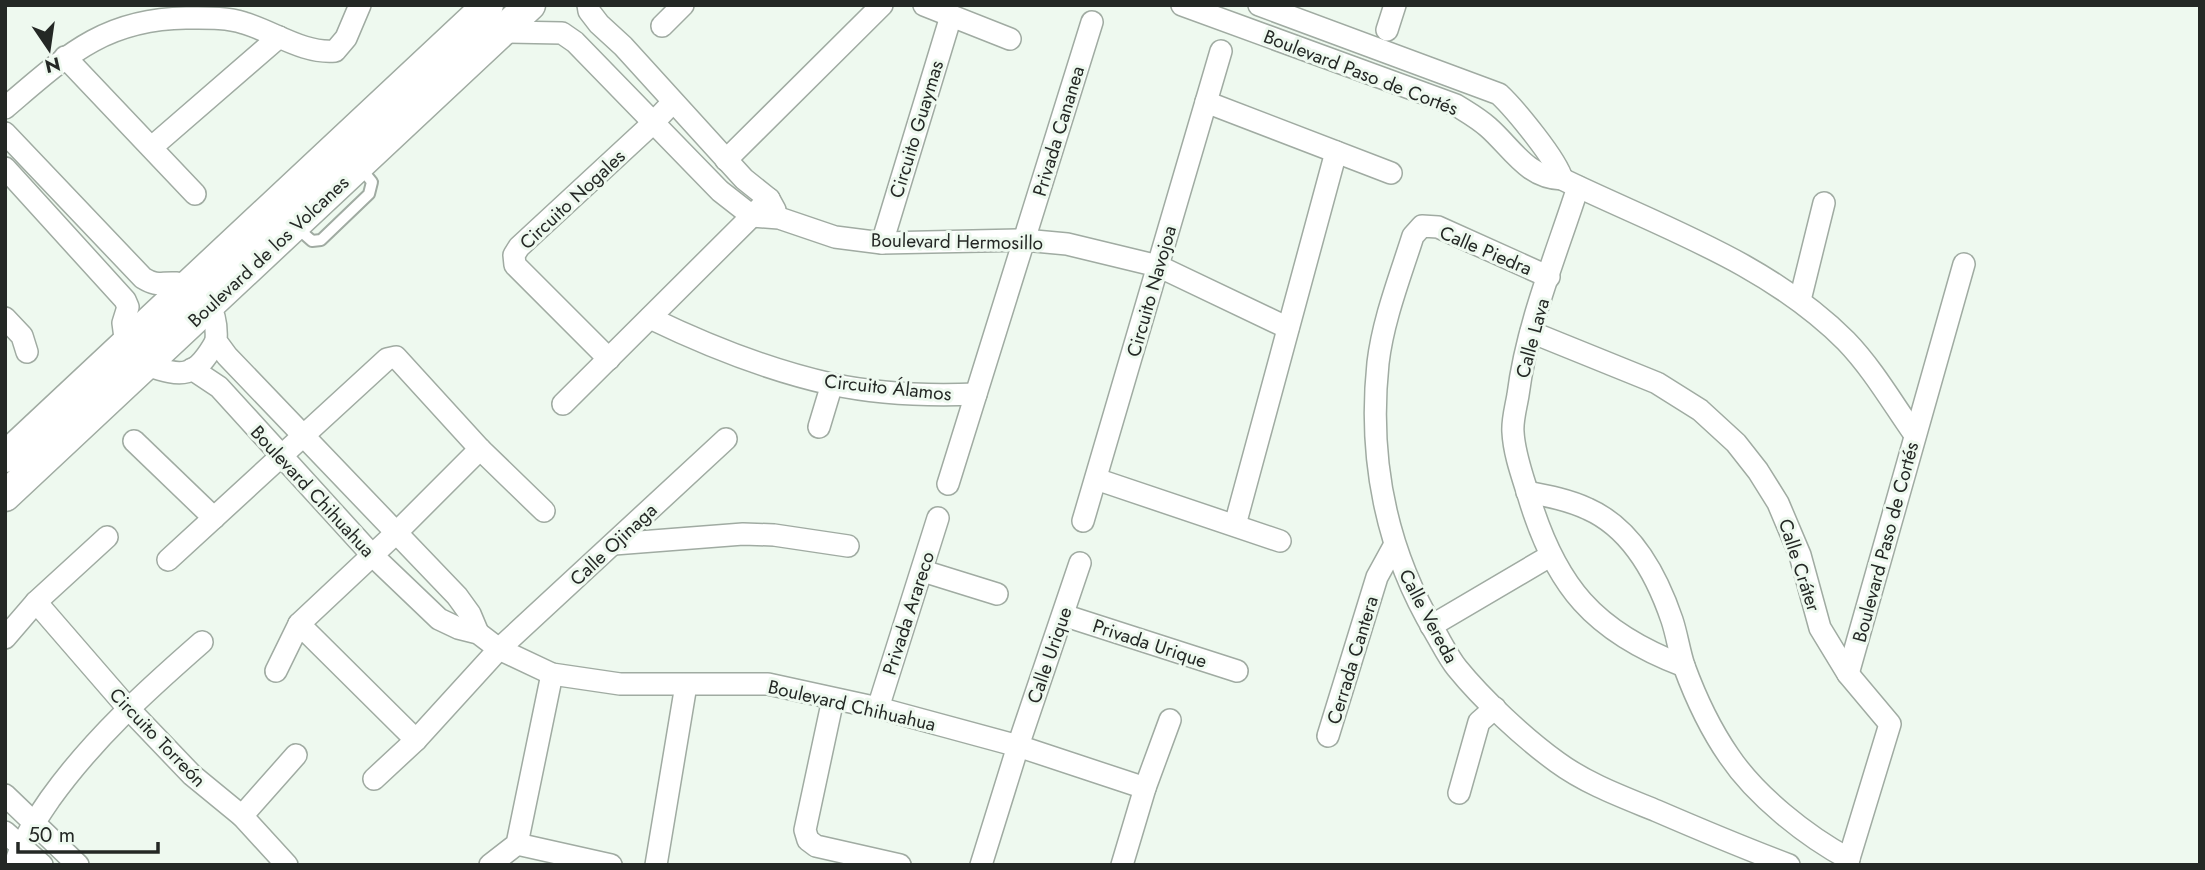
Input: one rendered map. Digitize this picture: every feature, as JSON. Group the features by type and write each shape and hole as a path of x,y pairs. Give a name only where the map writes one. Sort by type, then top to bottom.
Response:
{"street":[{"path":"5,107 65,57 108,32 142,22 208,18 242,22 321,52 335,51 346,38 360,5"},
{"name":"Boulevard de los Volcanes","path":"5,496 136,355 349,154 488,5"},
{"name":"Boulevard de los Volcanes","path":"349,154 501,32 530,5"},
{"path":"662,26 683,5"},
{"path":"726,160 882,5"},
{"path":"924,5 1010,38"},
{"name":"Boulevard Paso de Cortés","path":"1182,5 1456,105 1489,128 1532,171 1570,183 1729,255 1800,300 1854,351 1915,435 1848,674"},
{"name":"Boulevard Paso de Cortés","path":"1259,5 1499,94 1520,114 1570,183"},
{"path":"1387,30 1395,5"},
{"path":"562,33 589,8 726,160 769,199 779,218"},
{"name":"Circuito Guaymas","path":"882,243 951,16"},
{"name":"Privada Cananea","path":"1024,240 1092,22"},
{"path":"501,32 562,33 575,42 720,191 752,216"},
{"path":"152,147 279,37"},
{"name":"Circuito Navojoa","path":"1083,521 1220,51"},
{"path":"65,57 195,194"},
{"path":"1456,105 1465,80"},
{"name":"Circuito Nogales","path":"609,359 515,265 514,255 519,247 673,102"},
{"path":"1206,102 1391,173"},
{"path":"5,133 144,278 154,285"},
{"path":"1235,525 1336,152"},
{"path":"5,168 107,278 128,307"},
{"name":"Calle Lava","path":"1570,183 1549,277 1531,332 1520,378 1513,432 1527,492 1535,521 1550,556 1588,609 1615,632 1648,652 1684,666"},
{"path":"563,404 769,199"},
{"path":"1800,300 1824,203"},
{"name":"Boulevard Hermosillo","path":"752,216 779,218 835,237 882,243 1024,240 1067,244 1158,266 1288,328"},
{"name":"Calle Piedra","path":"1422,226 1438,227 1549,277"},
{"name":"Calle Vereda","path":"1422,226 1413,236 1383,334 1378,362 1375,418 1384,508 1394,546 1407,580 1431,626 1456,667 1495,708 1558,763 1605,790 1789,865"},
{"name":"Circuito Álamos","path":"650,318 706,345 832,384 936,396 975,394 1024,240"},
{"path":"1915,435 1964,264"},
{"path":"175,283 199,296 217,322 216,341 207,358 192,369 174,374 136,355 123,323 128,307 139,293 154,285 175,283"},
{"path":"5,318 22,336 27,352"},
{"name":"Calle Cráter","path":"1531,332 1657,383 1700,410 1736,443 1778,503 1800,555 1820,628 1848,674 1890,724 1848,862"},
{"name":"Boulevard Chihuahua","path":"216,341 227,356 457,596 470,614 478,633"},
{"name":"Boulevard de los Volcanes","path":"5,457 136,355"},
{"path":"168,560 387,359 396,358 480,449 544,512"},
{"name":"Boulevard Chihuahua","path":"192,369 219,387 372,555 439,619 478,633 499,649 552,674 620,684 768,684 878,708 1018,746 1145,788"},
{"path":"818,427 832,384"},
{"path":"947,484 975,394"},
{"name":"Calle Ojinaga","path":"374,779 416,740 499,649 726,439"},
{"path":"134,441 214,518"},
{"path":"276,671 299,624 480,449"},
{"path":"1096,479 1280,541"},
{"path":"1527,492 1559,498 1590,509 1618,527 1643,556 1656,579 1672,620 1684,666 1729,757 1769,802 1848,862"},
{"name":"Privada Arareco","path":"878,708 938,518"},
{"path":"614,544 743,534 774,535 848,546"},
{"path":"5,638 36,602 107,537"},
{"name":"Cerrada Cantera","path":"1328,736 1377,577 1394,546"},
{"path":"1431,626 1550,556"},
{"name":"Calle Urique","path":"981,865 1080,563"},
{"path":"923,571 997,594"},
{"name":"Circuito Torreón","path":"36,602 127,708 192,775 242,816 287,865"},
{"name":"Privada Urique","path":"1063,615 1237,671"},
{"path":"299,624 416,740"},
{"path":"42,865 13,847 70,773 127,708 202,642"},
{"path":"490,865 517,844 552,674"},
{"path":"656,865 686,685"},
{"path":"834,699 805,831 808,840 816,846 900,865"},
{"path":"1459,793 1479,722 1495,708"},
{"path":"1122,865 1145,788 1170,720"},
{"path":"242,816 296,755"},
{"path":"5,795 78,865"},
{"path":"517,844 611,865"}],"lane":[{"path":"283,216 312,241 321,240 369,194 372,182 349,154"}]}
